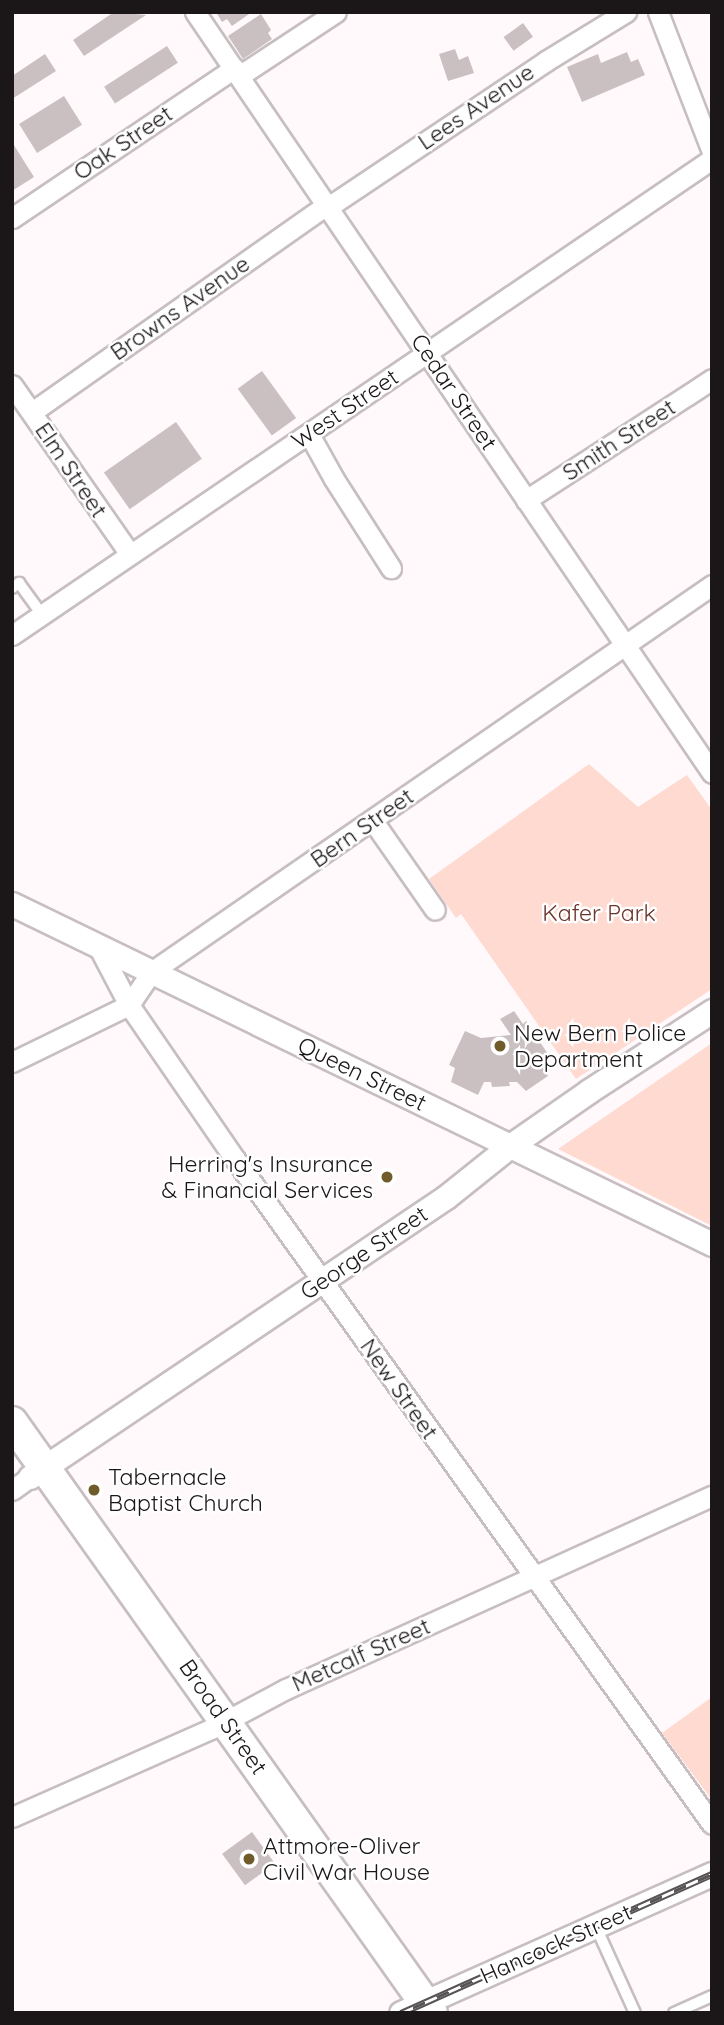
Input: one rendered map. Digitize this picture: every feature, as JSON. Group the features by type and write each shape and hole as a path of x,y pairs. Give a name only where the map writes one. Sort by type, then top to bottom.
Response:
{"main road":[{"name":"Broad Street","path":"12,1422 29,1478"},
{"name":"Broad Street","path":"12,1452 29,1478 219,1725 414,2011"},
{"name":"Broad Street","path":"219,1725 355,1935 384,1956 415,1998 414,2011"}],"street":[{"name":"Cedar Street","path":"195,12 328,204 712,774"},
{"name":"Oak Street","path":"12,218 236,72 337,12"},
{"name":"Lees Avenue","path":"328,204 626,12"},
{"path":"658,12 712,152"},
{"name":"West Street","path":"12,635 712,159"},
{"name":"Browns Avenue","path":"32,412 328,204"},
{"name":"Smith Street","path":"526,500 712,379"},
{"name":"Elm Street","path":"14,389 130,554"},
{"path":"309,434 334,479 391,568"},
{"name":"Bern Street","path":"129,1005 151,972 712,585"},
{"path":"373,821 435,910"},
{"name":"Queen Street","path":"12,904 712,1244"},
{"name":"New Street","path":"98,946 129,1005 322,1280 712,1824"},
{"path":"12,1062 129,1005"},
{"name":"George Street","path":"29,1478 446,1197 510,1146 712,1012"},
{"name":"Metcalf Street","path":"12,1817 219,1725 286,1689 534,1574 712,1496"},
{"name":"Hancock Street","path":"414,2011 712,1874"}],"lane":[{"path":"12,588 19,583 42,615"},
{"path":"595,1926 635,2013"},
{"path":"674,2013 712,1996"}],"green space":[{"name":"Kafer Park","path":"589,764 638,807 687,775 712,810 712,989 576,1079 461,914 456,918 429,879"},
{"path":"712,1043 712,1226 558,1149"},
{"path":"712,1697 712,1800 662,1733"}],"building":[{"path":"114,12 146,15 84,56 73,40"},
{"path":"216,12 252,12 232,26 227,19 222,22"},
{"path":"261,14 271,30 268,33 272,39 243,59 228,36"},
{"path":"523,23 533,37 514,51 504,37"},
{"path":"167,46 178,63 115,104 104,87"},
{"path":"455,49 459,60 468,56 474,73 448,81 439,54"},
{"path":"627,52 631,62 638,59 645,75 582,102 567,67 598,54 601,63"},
{"path":"45,54 56,71 12,99 12,76"},
{"path":"64,96 82,125 37,153 19,124"},
{"path":"12,142 34,177 12,191"},
{"path":"262,371 296,418 272,436 238,389"},
{"path":"176,422 202,459 130,509 104,472"},
{"name":"New Bern Police Department","path":"514,1011 523,1024 526,1021 548,1054 540,1061 548,1076 526,1091 517,1082 509,1082 510,1086 492,1087 491,1082 484,1082 478,1095 451,1082 455,1068 449,1065 465,1031 481,1038 511,1035 500,1019"},
{"name":"Attmore-Oliver Civil War House","path":"252,1832 275,1864 245,1885 222,1854"}],"railway":[{"path":"401,2013 712,1874"}],"place":[{"name":"New Bern Police Department","path":"500,1046"},
{"name":"Herring's Insurance & Financial Services","path":"387,1177"},
{"name":"Tabernacle Baptist Church","path":"94,1490"},
{"name":"Attmore-Oliver Civil War House","path":"249,1859"}]}
